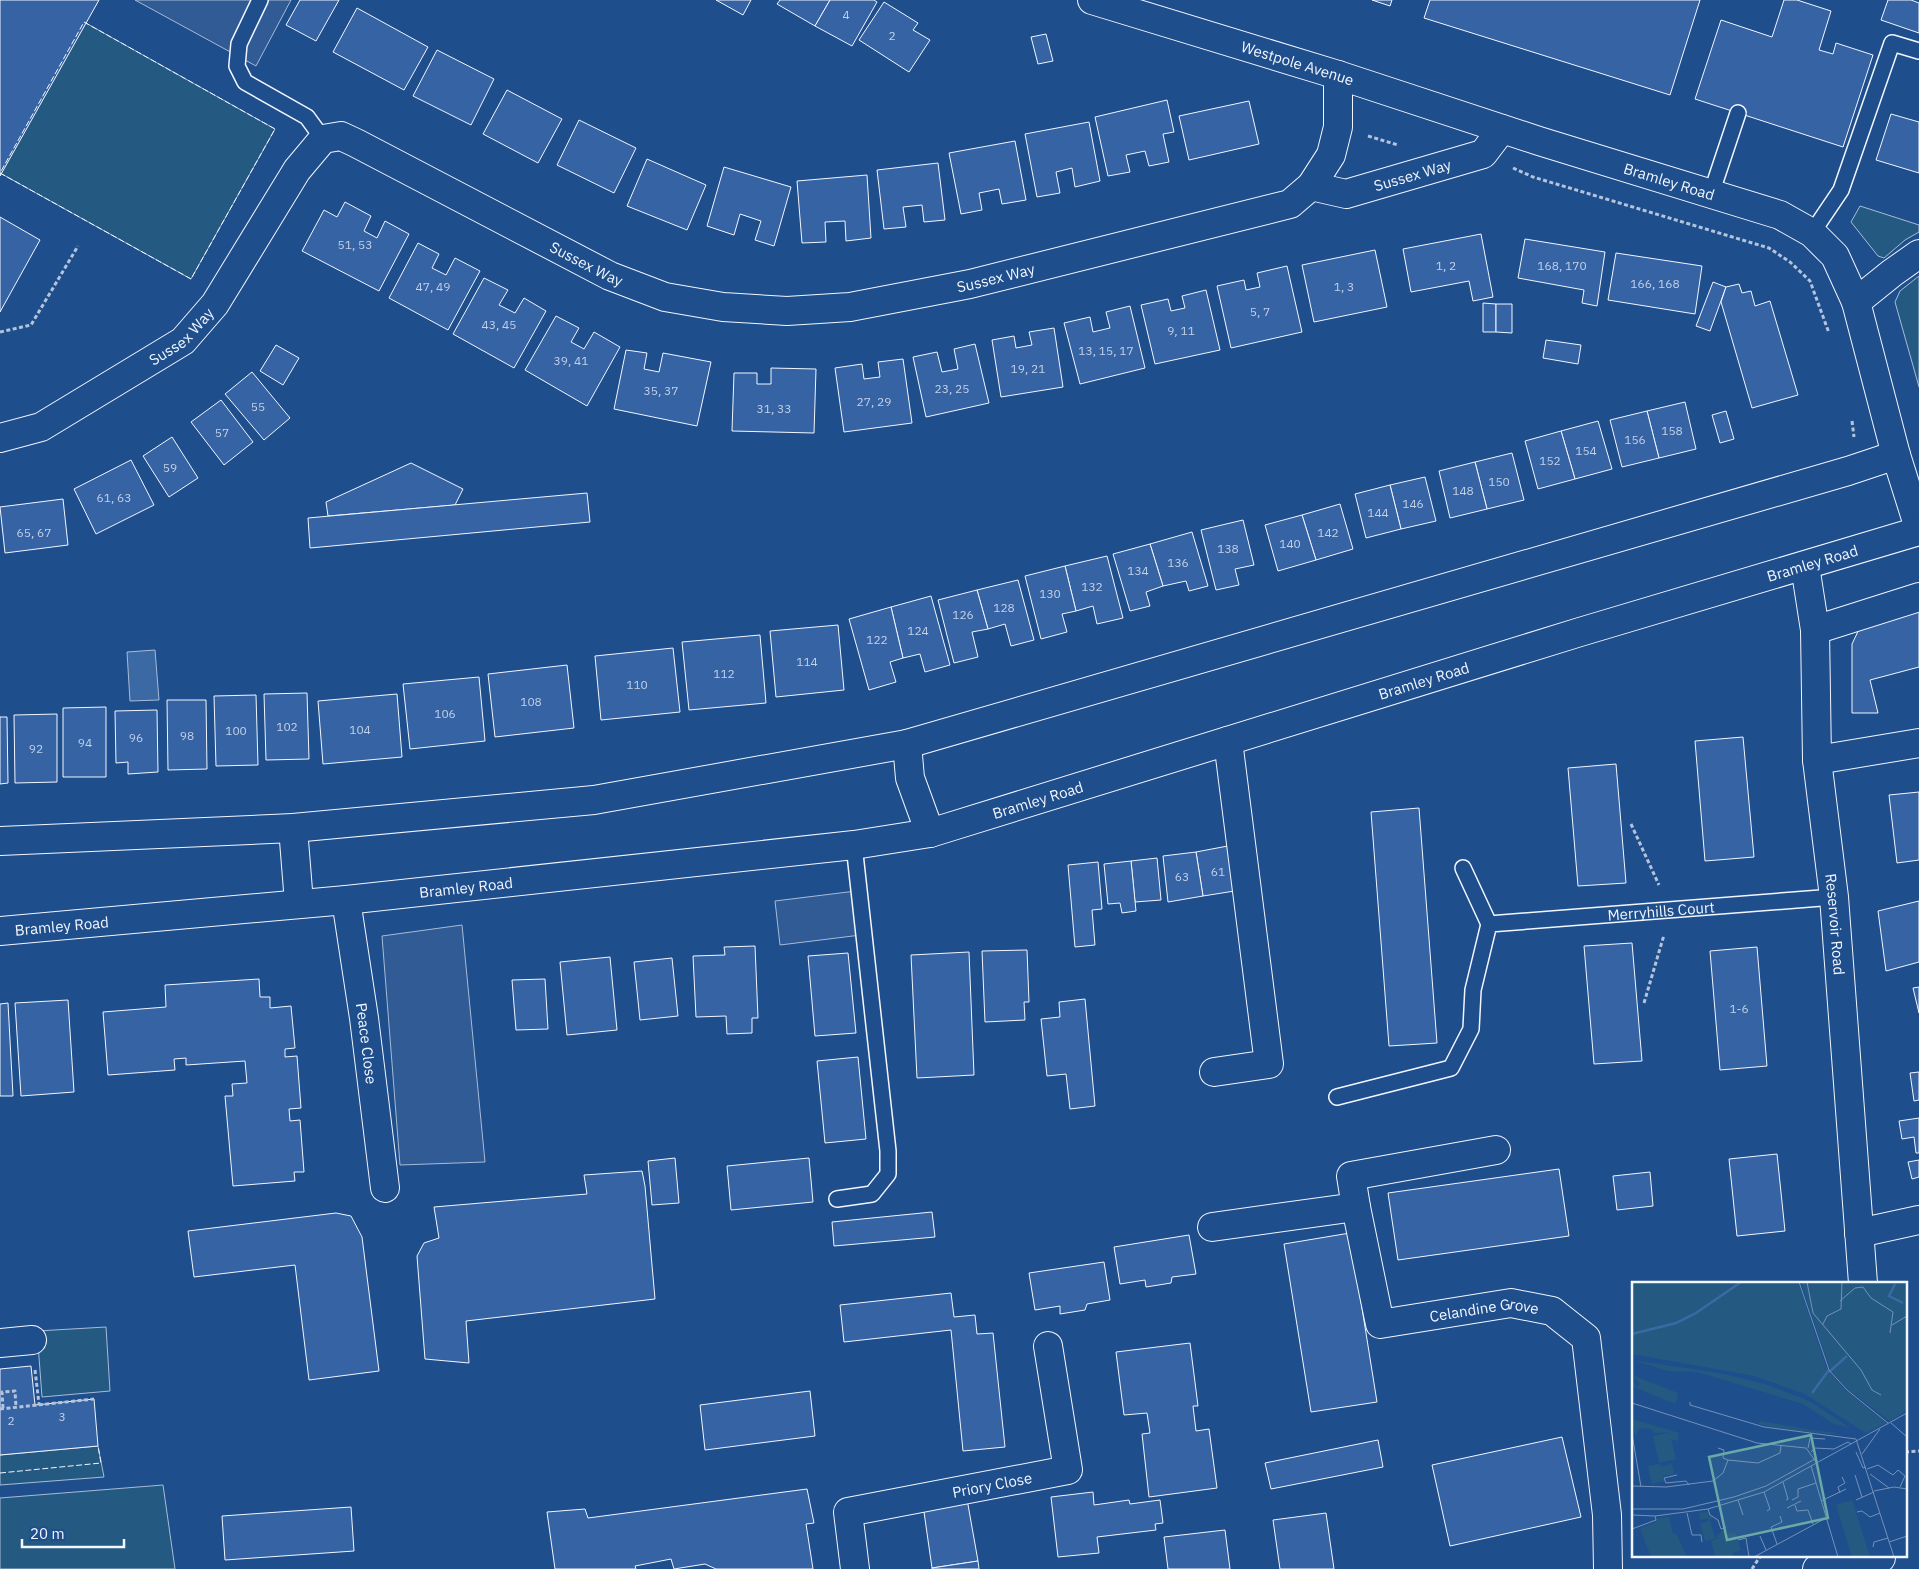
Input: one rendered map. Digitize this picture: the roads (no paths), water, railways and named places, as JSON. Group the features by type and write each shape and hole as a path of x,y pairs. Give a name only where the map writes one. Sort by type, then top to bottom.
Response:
{"street":[{"name":"Westpole Avenue","path":"1092,0 1338,75 1502,129"},
{"name":"Sussex Way","path":"0,438 41,427 183,341 215,304 297,170 323,139 341,136 610,276 665,296 723,307 787,311 850,308 970,284 1290,204 1311,186 1331,154 1338,126 1338,75"},
{"name":"Sussex Way","path":"1311,186 1346,194 1483,154 1502,129"},
{"name":"Bramley Road","path":"0,930 346,900 854,845 930,833 1919,530 1896,456 1856,302 1835,256 1812,233 1780,215 1502,129"},
{"path":"1856,302 1919,254"},
{"path":"0,841 294,828 594,800 907,744 1896,456"},
{"name":"Reservoir Road","path":"1805,566 1815,630 1817,760 1834,897 1863,1282"},
{"path":"1815,630 1919,597"},
{"path":"1214,1072 1269,1064 1228,741"},
{"path":"1817,760 1919,743"},
{"path":"907,744 910,778 930,833"},
{"path":"294,828 299,903"},
{"name":"Peace Close","path":"346,900 364,1018 385,1188"},
{"name":"Celandine Grove","path":"1496,1150 1351,1176 1380,1324 1511,1304 1552,1310 1586,1338 1607,1515 1608,1569"},
{"path":"1212,1227 1356,1207"},
{"path":"1859,1233 1919,1220"},
{"path":"0,1343 32,1340"},
{"name":"Priory Close","path":"855,1569 848,1512 1068,1470 1048,1346"},
{"path":"1817,1569 1840,1563 1882,1561"}],"lane":[{"path":"260,0 239,44 237,66 245,82 307,117 323,139"},
{"path":"1812,233 1841,190 1892,43 1919,52"},
{"path":"1711,194 1738,113"},
{"path":"837,1199 872,1194 888,1174 888,1151 854,845"},
{"path":"1337,1097 1451,1068 1471,1029 1473,990 1488,924 1464,868"},
{"name":"Merryhills Court","path":"1488,924 1834,897"}]}
